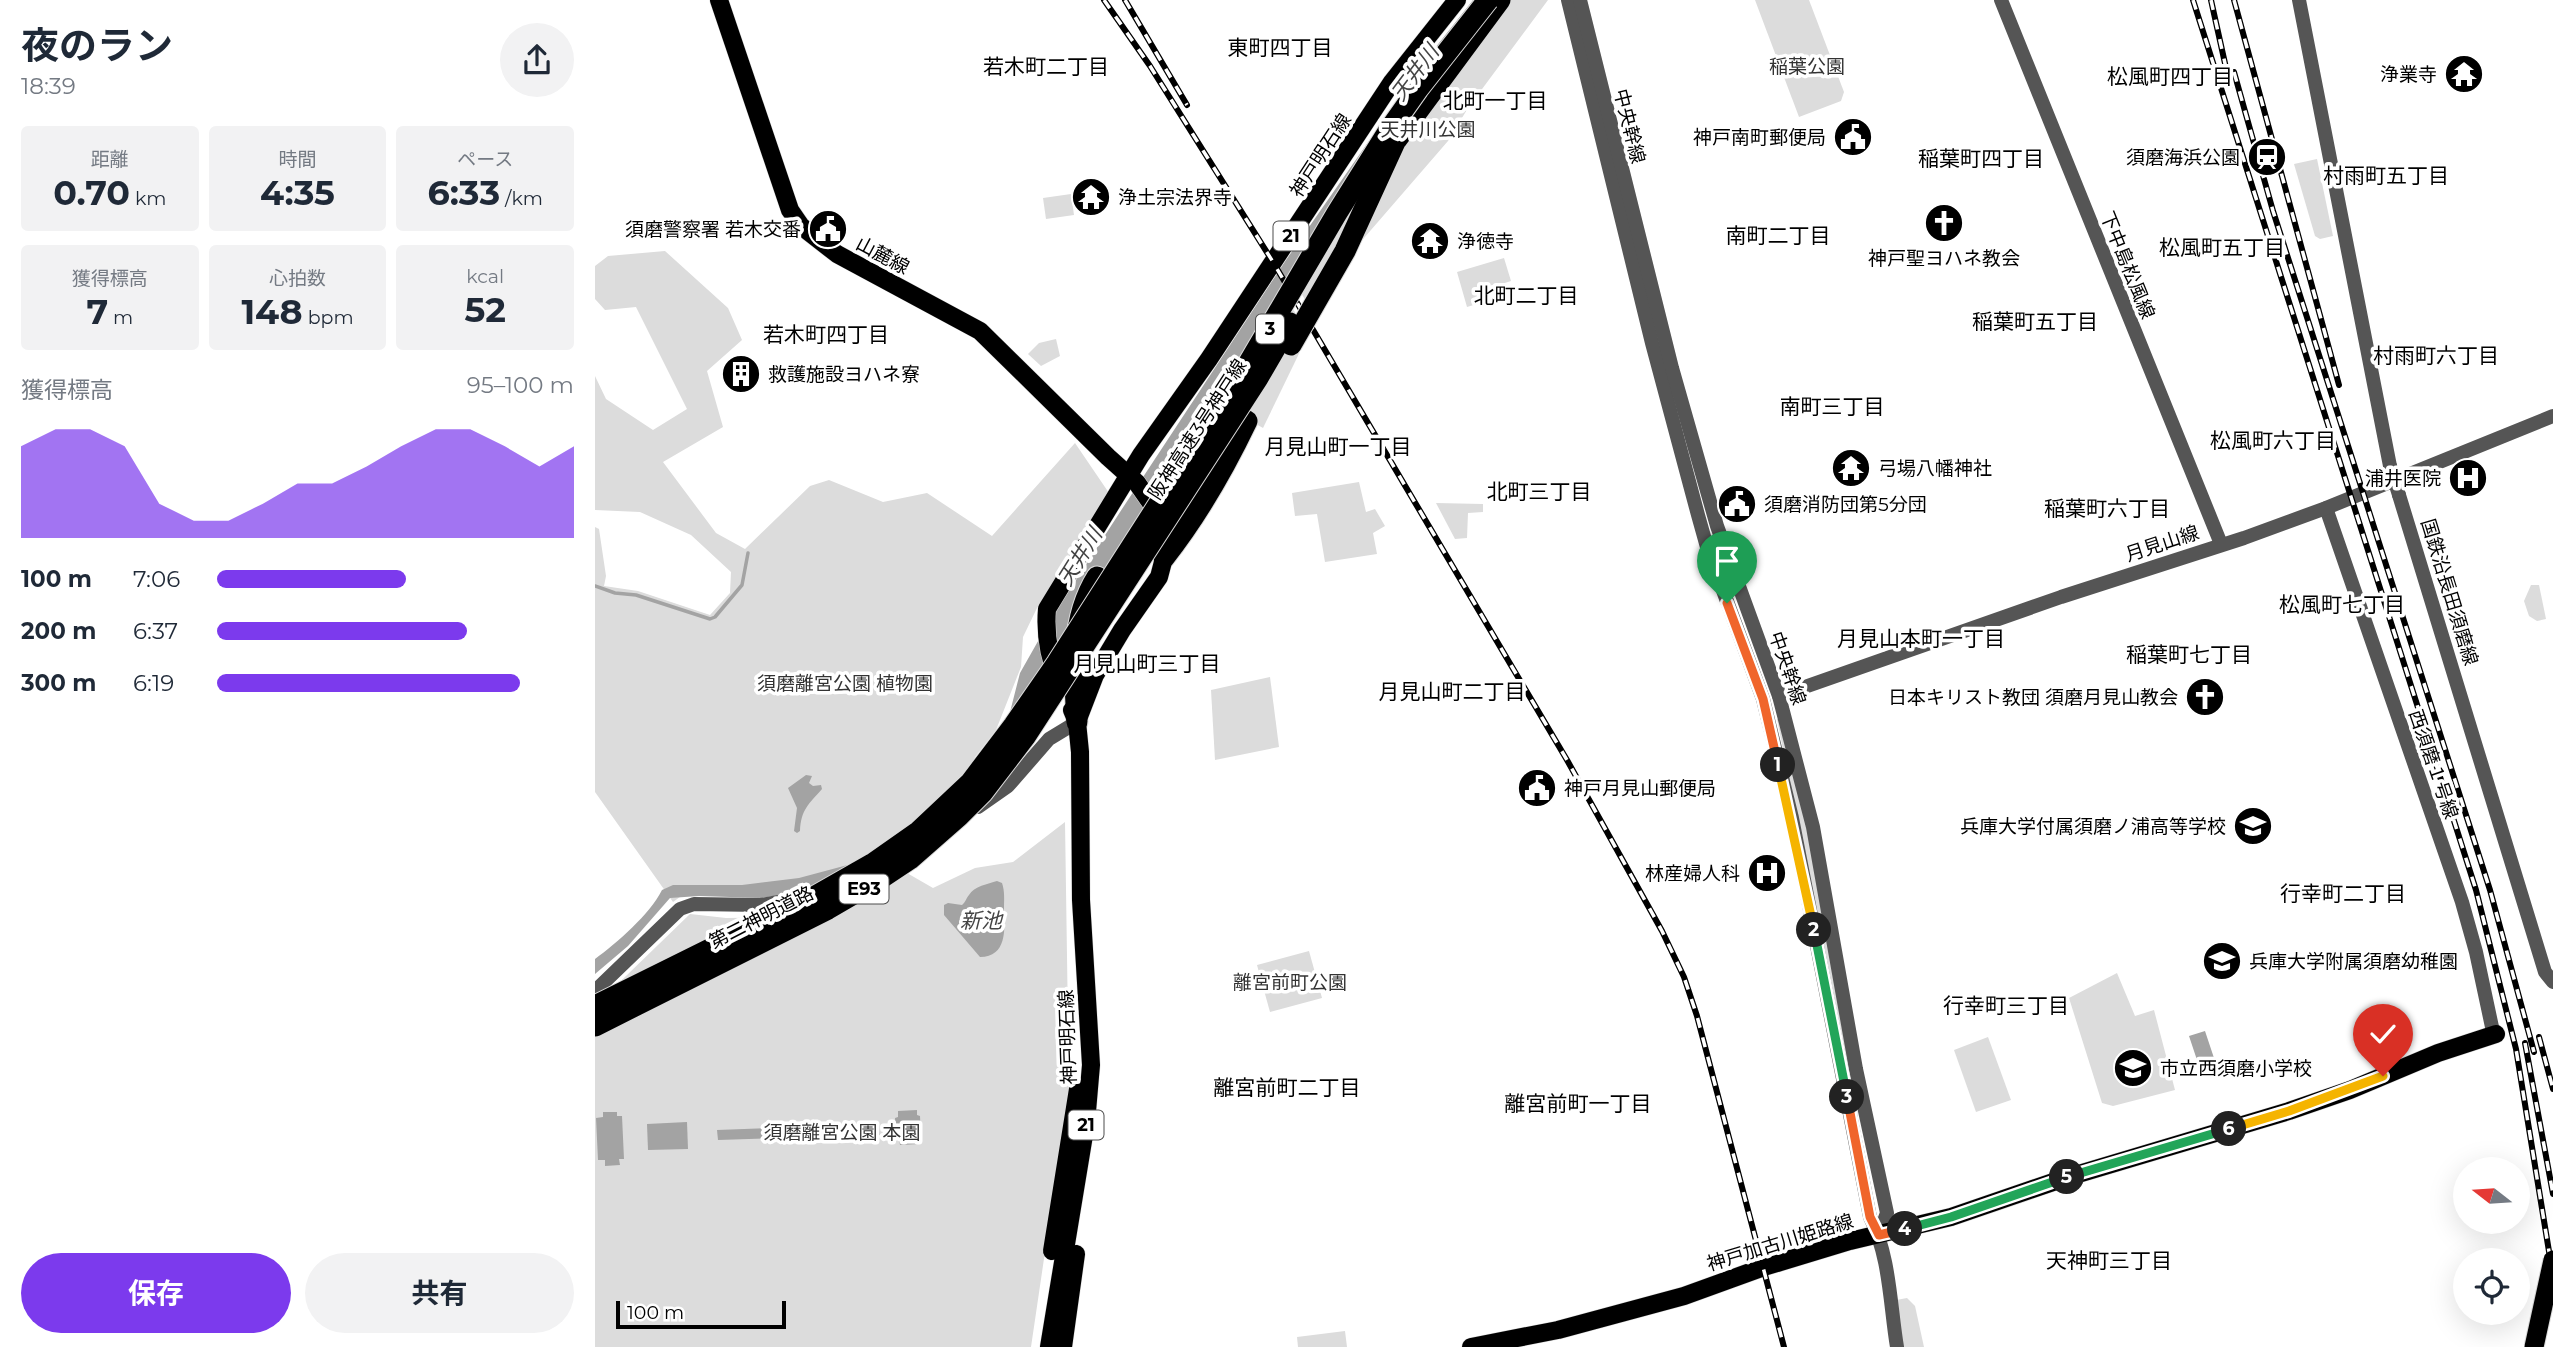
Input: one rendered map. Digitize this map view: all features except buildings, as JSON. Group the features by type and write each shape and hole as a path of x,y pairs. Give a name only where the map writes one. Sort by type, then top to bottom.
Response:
{"highway":[{"name":"阪神高速3号神戸線","path":"1058,663 1285,304 1389,130 1488,0"},
{"name":"阪神高速3号神戸線","path":"1058,663 1258,378 1395,142 1500,0"},
{"path":"1164,558 1185,531 1233,451 1247,421 1345,251 1395,142"},
{"path":"1077,722 1073,665 1084,601 1217,394 1285,304"},
{"name":"第二神明道路","path":"595,1006 807,901 872,864 919,831 970,782 1058,663"},
{"name":"第二神明道路","path":"595,1027 828,909 910,859 960,816 983,792 1025,737 1058,663"},
{"path":"2534,1347 2553,1260"}],"main road":[{"name":"山麓線","path":"719,0 790,210 800,226 837,254 980,331 1133,479"},
{"name":"神戸明石線","path":"1049,1347 1090,1090 1091,1065 1081,900 1081,760 1077,722 1046,632 1047,610 1392,82 1457,0"},
{"path":"1133,479 1152,504 1165,536 1164,558"},
{"name":"神戸明石線","path":"1077,722 1095,675 1159,577 1164,558"},
{"path":"1037,1347 1078,1093 1080,1032 1077,990 1081,900"},
{"path":"1063,1347 1100,1066 1093,967 1081,900"},
{"name":"神戸加古川姫路線","path":"1471,1347 1558,1330 1671,1299 1850,1241 1951,1217 2065,1178 2289,1111 2350,1090 2438,1053 2496,1034"}],"street":[{"name":"中央幹線","path":"1568,0 1648,330 1698,515 1763,699 1792,818 1870,1217 1879,1235 1897,1347"},
{"name":"中央幹線","path":"1580,0 1672,368 1717,526 1779,696 1813,827 1856,1069 1887,1213 1879,1235"},
{"name":"下中島松風線","path":"2001,0 2221,544"},
{"name":"国鉄沿長田須磨線","path":"2299,0 2390,466 2545,972 2553,982"},
{"name":"月見山線","path":"1779,696 2326,508 2553,416"},
{"name":"西須磨１号線","path":"2326,508 2462,902 2492,1027 2496,1034"},
{"path":"595,991 680,909 694,904 761,905 839,892 941,835 1008,786 1049,739 1077,722"}],"green space":[{"name":"天井川公園","path":"1497,0 1548,0 1468,108 1448,141 1358,245 1315,316 1295,283"},
{"name":"稲葉公園","path":"1755,0 1809,0 1844,92 1841,101 1799,117"},
{"path":"2317,159 2333,236 2320,239 2315,236 2294,164"},
{"path":"1071,194 1074,215 1046,219 1043,198"},
{"name":"須磨離宮公園 植物園","path":"665,251 728,308 742,340 707,371 723,427 663,462 716,533 745,549 810,486 829,480 883,502 927,493 992,536 1075,443 1109,493 1037,608 1023,637 1021,667 996,730 971,766 896,841 807,887 684,894 673,902 595,792 595,527 599,529 606,576 604,586 638,591 710,615 730,593 731,572 691,535 640,512 595,510 595,376 606,399 653,430 687,409 636,307 605,310 595,299 595,266 608,256"},
{"path":"1504,258 1511,281 1492,287 1493,299 1467,307 1457,272"},
{"path":"1286,299 1309,333 1263,428 1242,416"},
{"path":"1056,339 1060,356 1041,366 1028,354 1039,343"},
{"path":"1359,482 1366,512 1375,509 1385,526 1373,533 1377,554 1325,562 1317,514 1295,516 1292,493"},
{"path":"1436,503 1483,504 1483,512 1468,513 1467,538 1455,539"},
{"path":"2531,585 2539,585 2546,619 2537,621 2529,616 2524,601"},
{"path":"1270,677 1279,747 1215,760 1211,690"},
{"path":"1781,718 1805,811 1857,1092 1858,1128 1777,719"},
{"name":"須磨離宮公園 本園","path":"1065,822 1069,1089 1031,1347 595,1347 595,1006 690,914 726,918 822,917 907,873 933,888 975,868 1013,862"},
{"name":"離宮前町公園","path":"1309,951 1322,998 1270,1012 1257,965"},
{"path":"2117,973 2135,1016 2154,1010 2175,1090 2113,1106 2102,1103 2069,998"},
{"path":"1988,1037 2011,1100 1976,1112 1954,1050"},
{"path":"1907,1298 1915,1306 1924,1347 1900,1347 1891,1301"},
{"path":"1345,1331 1347,1347 1298,1347 1297,1337"}],"water":[{"path":"1473,0 1496,0 1295,282 1029,720 861,875 801,892 761,898 670,898 628,946 595,974 595,959 641,918 662,890 673,885 742,885 799,878 855,863 896,842 971,767 1010,712 1020,673 1050,620 1122,509 1286,260 1424,62"},
{"path":"806,775 812,776 809,783 813,786 821,785 822,789 807,807 797,833 794,831 797,808 788,788"},
{"name":"新池","path":"997,881 1002,883 1004,893 1003,941 995,952 980,957 944,915 944,905 962,905 974,889"},
{"path":"2205,1031 2218,1070 2202,1075 2189,1036"},
{"path":"917,1110 917,1115 920,1116 919,1144 900,1145 899,1139 896,1139 895,1118 898,1117 898,1111"},
{"path":"603,1112 617,1112 617,1116 622,1116 624,1159 619,1159 620,1165 605,1166 605,1160 598,1160 596,1118 603,1117"},
{"path":"687,1122 688,1149 648,1150 647,1124"},
{"path":"879,1124 880,1135 718,1140 717,1130"}],"waterway":[{"path":"595,586 615,593 636,595 710,619 715,617 742,585 748,553"}],"railway":[{"path":"1104,0 1150,66 1273,262 1567,760 1662,931 1684,977 1697,1016 1784,1347"},
{"path":"1125,0 1187,105"},
{"path":"2193,0 2476,890 2516,1049 2553,1276"},
{"path":"2211,0 2230,86"},
{"path":"2234,0 2339,385"},
{"path":"2234,72 2273,211 2490,890 2534,1052"},
{"path":"2539,1037 2553,1089"},
{"path":"2525,1043 2553,1194"}],"place":[{"name":"浄業寺","path":"2464,74"},
{"name":"神戸南町郵便局","path":"1853,137"},
{"name":"須磨海浜公園","path":"2267,157"},
{"name":"浄土宗法界寺","path":"1091,197"},
{"name":"神戸聖ヨハネ教会","path":"1944,223"},
{"name":"須磨警察署 若木交番","path":"828,229"},
{"name":"浄徳寺","path":"1430,241"},
{"name":"救護施設ヨハネ寮","path":"741,374"},
{"name":"弓場八幡神社","path":"1851,468"},
{"name":"浦井医院","path":"2468,478"},
{"name":"須磨消防団第5分団","path":"1737,504"},
{"name":"日本キリスト教団 須磨月見山教会","path":"2205,697"},
{"name":"神戸月見山郵便局","path":"1537,788"},
{"name":"兵庫大学付属須磨ノ浦高等学校","path":"2253,826"},
{"name":"林産婦人科","path":"1767,873"},
{"name":"兵庫大学附属須磨幼稚園","path":"2222,961"},
{"name":"市立西須磨小学校","path":"2133,1068"}],"district":[{"name":"東町四丁目","path":"1280,48"},
{"name":"若木町二丁目","path":"1046,67"},
{"name":"松風町四丁目","path":"2170,77"},
{"name":"北町一丁目","path":"1495,101"},
{"name":"稲葉町四丁目","path":"1981,159"},
{"name":"村雨町五丁目","path":"2386,176"},
{"name":"南町二丁目","path":"1778,236"},
{"name":"松風町五丁目","path":"2222,248"},
{"name":"北町二丁目","path":"1526,296"},
{"name":"稲葉町五丁目","path":"2035,322"},
{"name":"若木町四丁目","path":"826,335"},
{"name":"村雨町六丁目","path":"2436,356"},
{"name":"南町三丁目","path":"1832,407"},
{"name":"松風町六丁目","path":"2273,441"},
{"name":"月見山町一丁目","path":"1338,447"},
{"name":"北町三丁目","path":"1539,492"},
{"name":"稲葉町六丁目","path":"2107,509"},
{"name":"松風町七丁目","path":"2342,605"},
{"name":"月見山本町一丁目","path":"1921,639"},
{"name":"稲葉町七丁目","path":"2189,655"},
{"name":"月見山町三丁目","path":"1147,664"},
{"name":"月見山町二丁目","path":"1452,692"},
{"name":"行幸町二丁目","path":"2343,894"},
{"name":"行幸町三丁目","path":"2006,1006"},
{"name":"離宮前町二丁目","path":"1287,1088"},
{"name":"離宮前町一丁目","path":"1578,1104"},
{"name":"天神町三丁目","path":"2109,1261"}],"route":[{"path":"1727,603 1763,699 1792,818 1870,1217 1879,1235 1951,1217 2065,1178 2289,1111 2383,1076"}],"water label":[{"name":"天井川","path":"1415,73"},
{"name":"天井川","path":"1080,557"}]}
